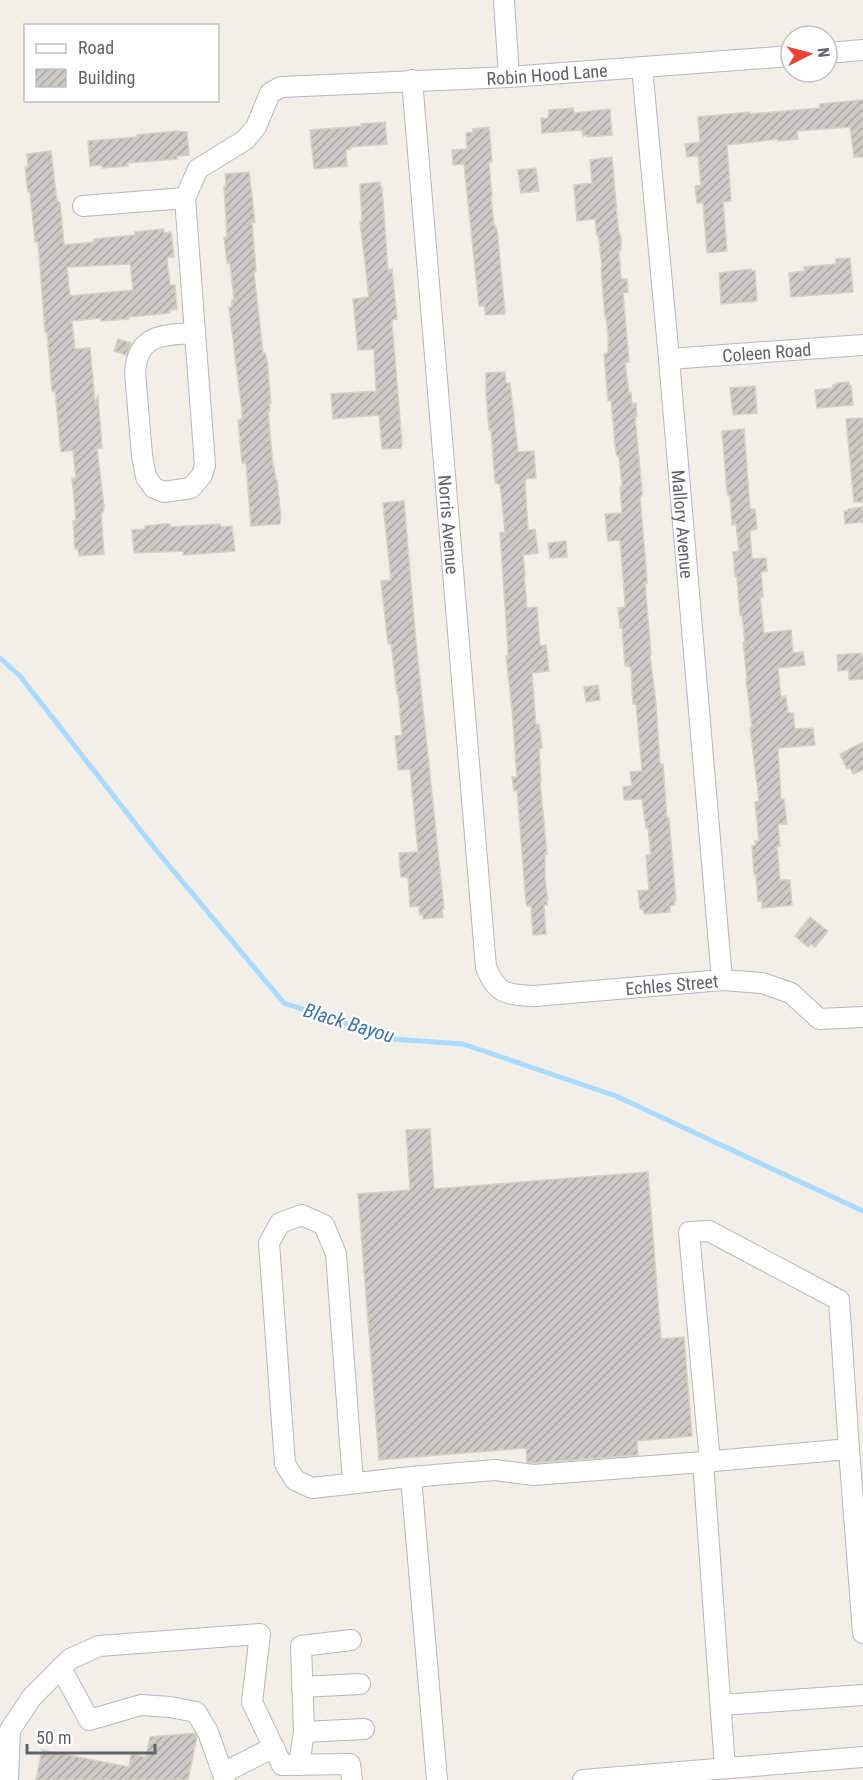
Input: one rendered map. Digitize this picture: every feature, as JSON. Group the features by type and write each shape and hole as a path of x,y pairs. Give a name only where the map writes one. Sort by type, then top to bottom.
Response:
{"street":[{"path":"504,0 510,77"},
{"path":"839,52 863,50"},
{"name":"Robin Hood Lane","path":"185,198 198,169 245,140 256,127 270,93 281,87 510,77 779,57"},
{"name":"Mallory Avenue","path":"642,67 722,980"},
{"name":"Norris Avenue","path":"412,80 486,967"},
{"path":"83,206 185,198 205,465 202,475 191,488 164,492 154,488 146,477 142,455 136,362 144,344 151,340 174,334 195,333"},
{"name":"Coleen Road","path":"669,359 863,345"},
{"name":"Echles Street","path":"486,967 492,983 510,995 534,996 722,980 762,983 791,993 819,1018 863,1017"},
{"path":"353,1483 336,1254 324,1225 302,1215 280,1223 269,1243 285,1464 294,1480 312,1488 495,1470 533,1475 849,1449"},
{"path":"734,1772 721,1705 706,1462 688,1232 709,1231 839,1300 863,1633"},
{"path":"411,1477 437,1780"},
{"path":"8,1780 10,1730 32,1697 70,1659 99,1646 260,1634 252,1702 274,1747 289,1770"},
{"path":"289,1770 304,1732 301,1647 351,1640"},
{"path":"61,1668 89,1720 141,1705 196,1712 207,1731 224,1777 274,1747"},
{"path":"302,1687 360,1684"},
{"path":"721,1705 863,1695"},
{"path":"304,1732 364,1729"},
{"path":"583,1780 734,1772 783,1772 863,1757"},
{"path":"289,1770 350,1764 352,1780"}],"building":[{"path":"863,100 863,157 854,157 850,127 797,131 798,139 727,145 731,201 723,202 727,251 707,253 703,203 697,203 695,186 701,185 698,156 687,157 685,144 700,142 698,117 820,108 820,104"},
{"path":"573,108 574,113 610,109 612,135 587,137 587,135 583,136 582,130 542,133 541,118 548,118 549,110"},
{"path":"385,122 387,144 351,147 346,150 347,166 314,169 310,130"},
{"path":"489,127 492,162 489,162 491,198 494,226 497,230 505,312 504,314 485,315 485,306 479,306 464,164 453,165 452,150 467,149 466,133 473,132 473,129"},
{"path":"175,131 187,132 189,155 177,156 177,159 127,163 128,166 102,168 102,165 90,166 88,141"},
{"path":"51,151 64,245 135,235 135,232 164,229 164,233 171,232 174,257 167,259 170,285 175,285 177,309 170,310 170,313 129,317 129,319 101,321 101,318 72,321 75,349 90,348 95,402 98,396 102,448 97,448 104,507 101,512 104,554 79,556 78,549 75,549 73,521 76,520 72,478 76,478 73,450 61,452 55,391 52,391 47,332 45,332 38,242 35,242 25,167 28,166 27,154","holes":["130,264 133,290 70,296 67,267"]},
{"path":"612,157 618,226 621,236 621,250 619,250 621,279 627,279 628,292 623,293 629,362 625,362 629,393 631,393 632,404 636,403 650,655 676,901 674,901 675,905 670,906 670,912 646,914 643,908 640,909 638,891 649,890 646,855 651,855 648,828 646,828 642,799 624,800 623,787 632,786 630,772 642,771 636,704 633,704 631,667 625,666 618,608 625,607 620,540 608,541 605,514 622,513 620,487 622,486 619,457 616,454 611,400 608,401 604,354 608,353 608,336 602,268 595,219 577,221 574,185 592,183 590,160"},
{"path":"536,168 539,191 521,193 518,170"},
{"path":"249,172 255,222 252,223 256,271 254,273 263,353 267,360 271,403 269,403 270,411 268,411 273,467 277,480 281,517 280,524 251,526 246,463 242,463 238,420 242,419 242,412 229,307 232,307 232,300 234,300 230,263 227,263 224,237 227,237 225,174"},
{"path":"380,182 388,270 392,269 397,319 392,320 392,323 402,443 401,448 382,449 379,415 333,419 331,394 376,391 374,349 358,350 353,299 369,297 360,222 362,222 360,184"},
{"path":"850,258 853,292 791,297 789,273 805,271 804,267 836,264 836,259"},
{"path":"751,269 755,271 757,301 721,304 719,273"},
{"path":"118,339 131,343 126,355 114,351"},
{"path":"505,372 506,383 510,383 518,452 534,451 536,478 525,481 528,530 535,529 538,553 523,555 524,575 527,608 537,607 540,646 546,645 549,671 532,673 536,725 539,724 542,748 539,748 540,782 547,854 545,854 545,880 548,900 547,905 544,905 546,934 533,935 531,906 527,906 526,903 517,790 514,791 512,777 517,777 506,656 508,656 508,650 500,533 505,532 500,484 495,483 486,391 486,373"},
{"path":"849,382 853,405 817,408 815,390 833,388 836,383"},
{"path":"755,386 757,413 733,415 730,388"},
{"path":"863,418 863,502 854,502 846,419"},
{"path":"744,429 750,509 755,509 757,529 750,531 752,559 766,558 767,571 761,572 763,597 760,597 764,633 791,630 793,653 803,652 805,665 778,668 781,697 786,696 788,713 793,713 795,729 813,728 815,745 778,748 781,799 784,799 787,824 778,824 780,880 790,880 792,905 762,908 762,901 758,901 752,846 756,845 755,841 759,841 755,802 759,801 750,728 752,727 746,679 743,642 745,642 733,552 739,551 736,524 732,525 730,495 727,491 722,431"},
{"path":"404,501 416,642 444,909 442,909 443,917 423,919 419,906 410,907 408,877 401,877 399,853 418,852 410,769 398,770 395,736 402,735 398,692 391,644 388,644 381,581 391,580 383,503"},
{"path":"863,507 863,522 845,524 844,511"},
{"path":"170,524 170,527 220,524 221,527 232,526 235,551 183,555 183,551 134,553 132,530"},
{"path":"566,541 567,557 550,558 548,543"},
{"path":"861,653 863,655 863,679 849,680 849,670 838,671 837,655"},
{"path":"598,685 600,700 586,702 584,687"},
{"path":"863,742 863,770 853,774 850,768 847,769 840,754"},
{"path":"810,917 828,931 815,947 811,944 808,947 795,936"},
{"path":"430,1129 434,1189 648,1172 661,1339 684,1337 692,1436 637,1441 638,1455 533,1463 527,1462 526,1448 379,1460 358,1194 410,1190 406,1130"},
{"path":"195,1733 197,1736 188,1780 36,1780 42,1750 129,1767 131,1754 146,1757 150,1737"}],"waterway":[{"name":"Black Bayou","path":"0,658 20,676 156,850 284,1003 393,1039 463,1044 616,1096 863,1211"}]}
